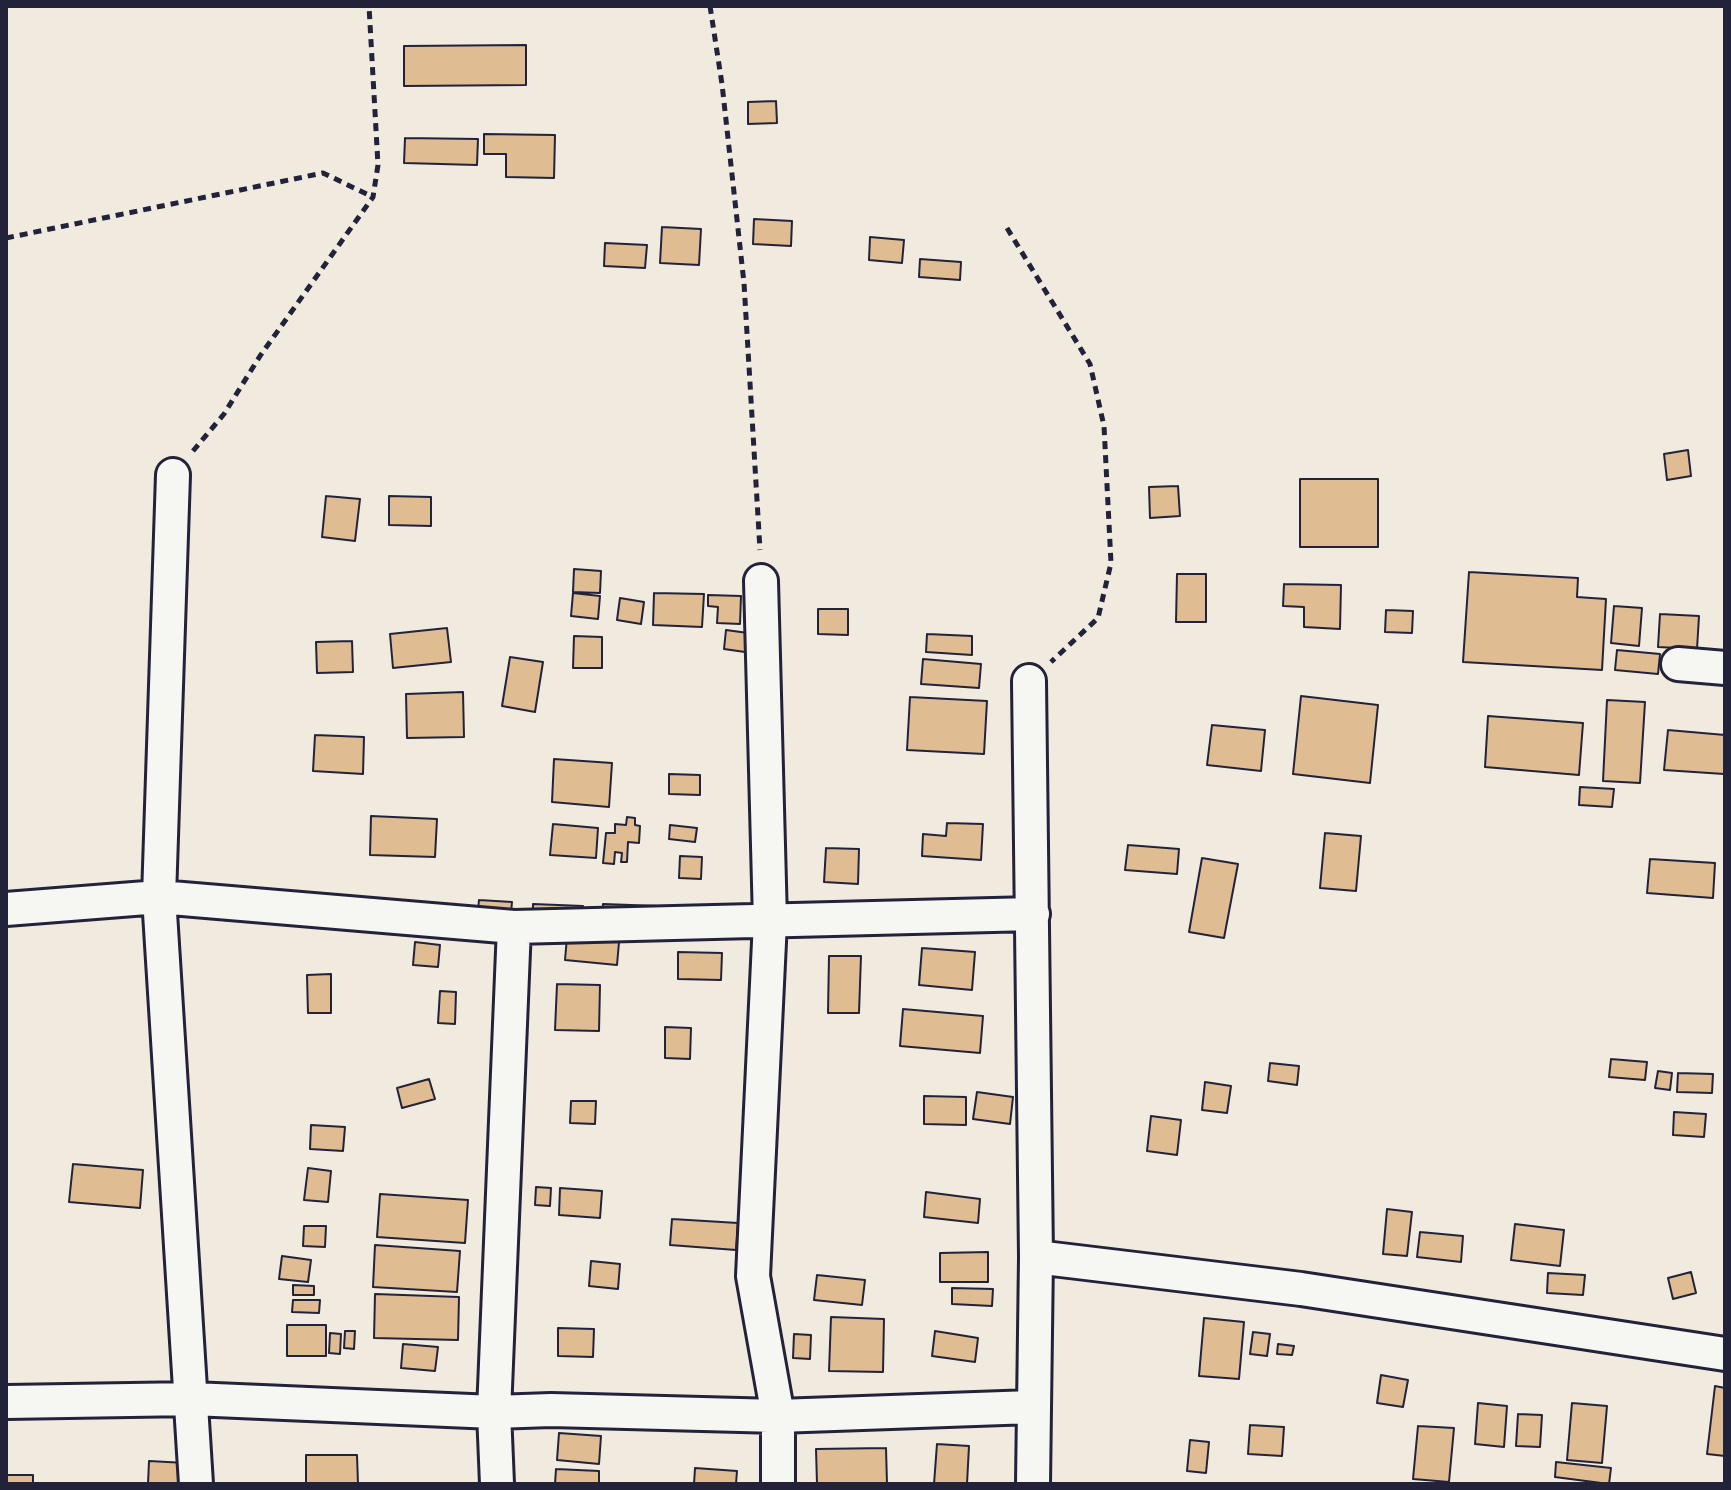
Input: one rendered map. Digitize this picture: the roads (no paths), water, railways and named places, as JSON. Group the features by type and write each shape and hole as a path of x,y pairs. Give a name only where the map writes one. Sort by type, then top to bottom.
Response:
{"street":[{"path":"173,475 159,897 196,1484"},
{"path":"761,581 770,921 753,1276 778,1416 778,1484"},
{"path":"1678,664 1725,668"},
{"path":"1029,681 1033,914 1031,1087 1036,1257 1033,1484"},
{"path":"6,909 159,897 514,927 1033,914"},
{"path":"497,1484 494,1412 514,927"},
{"path":"1036,1257 1301,1289 1725,1354"},
{"path":"6,1402 192,1399 494,1412 551,1410 778,1416 1032,1407"}]}
